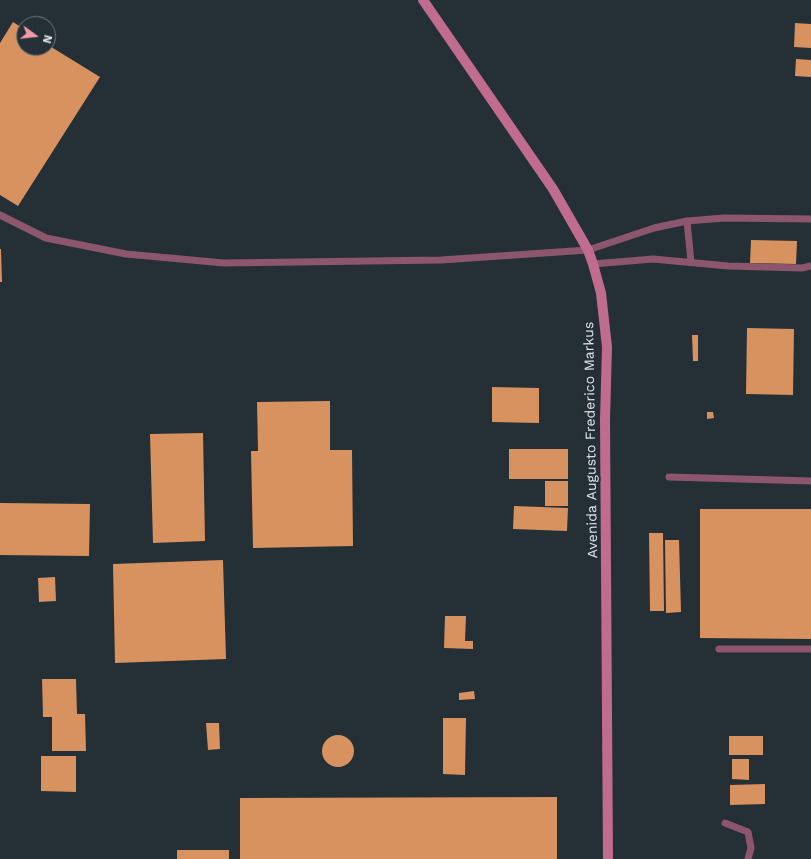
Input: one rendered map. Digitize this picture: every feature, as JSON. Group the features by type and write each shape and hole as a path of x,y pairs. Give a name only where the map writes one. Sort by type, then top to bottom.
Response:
{"street":[{"name":"Avenida Augusto Frederico Markus","path":"423,0 553,189 588,250 601,294 607,347 605,420 608,859"}],"lane":[{"path":"0,215 46,238 126,254 224,263 441,260 588,250 632,234 687,221 724,218 811,219"},
{"path":"687,221 691,262"},
{"path":"593,264 653,259 728,266 802,268 811,266"},
{"path":"669,478 811,482"},
{"path":"719,649 811,649"},
{"path":"725,824 748,832 751,848 748,859"}],"building":[{"path":"13,22 16,24 16,56 56,56 56,50 100,77 18,206 0,195 0,43"},
{"path":"795,23 811,24 811,48 794,47"},
{"path":"796,59 811,60 811,77 795,76"},
{"path":"751,240 797,241 796,264 750,263"},
{"path":"1,249 2,282 0,282"},
{"path":"747,328 794,329 793,395 746,394"},
{"path":"692,335 698,335 698,361 693,361"},
{"path":"492,387 539,388 539,423 492,422"},
{"path":"330,401 330,450 352,450 353,546 253,548 251,451 258,451 257,402"},
{"path":"707,412 713,412 714,418 707,419"},
{"path":"203,433 205,541 153,543 150,434"},
{"path":"509,449 568,449 568,479 509,479"},
{"path":"545,481 568,481 568,506 545,506"},
{"path":"0,503 90,504 89,556 0,555"},
{"path":"514,506 568,508 567,531 513,529"},
{"path":"700,509 811,509 811,639 700,638"},
{"path":"649,533 663,533 664,611 650,611"},
{"path":"665,540 679,540 681,612 666,613"},
{"path":"223,560 226,659 115,663 113,564"},
{"path":"55,577 56,601 39,602 38,578"},
{"path":"445,616 466,616 465,641 473,641 473,649 444,648"},
{"path":"42,679 76,679 77,714 85,714 86,751 52,751 52,717 43,717"},
{"path":"474,691 475,699 459,700 459,693"},
{"path":"443,718 466,718 465,775 443,774"},
{"path":"206,723 219,723 220,749 208,750"},
{"path":"335,735 341,735 351,742 354,751 353,757 347,764 341,767 335,767 325,760 322,754 322,748 329,738"},
{"path":"729,736 763,736 763,755 729,755"},
{"path":"41,756 76,756 76,792 41,791"},
{"path":"732,759 749,759 749,780 732,779"},
{"path":"765,784 765,804 730,805 730,785"},
{"path":"557,797 557,859 240,859 240,798"},
{"path":"177,850 229,850 229,859 177,859"}]}
